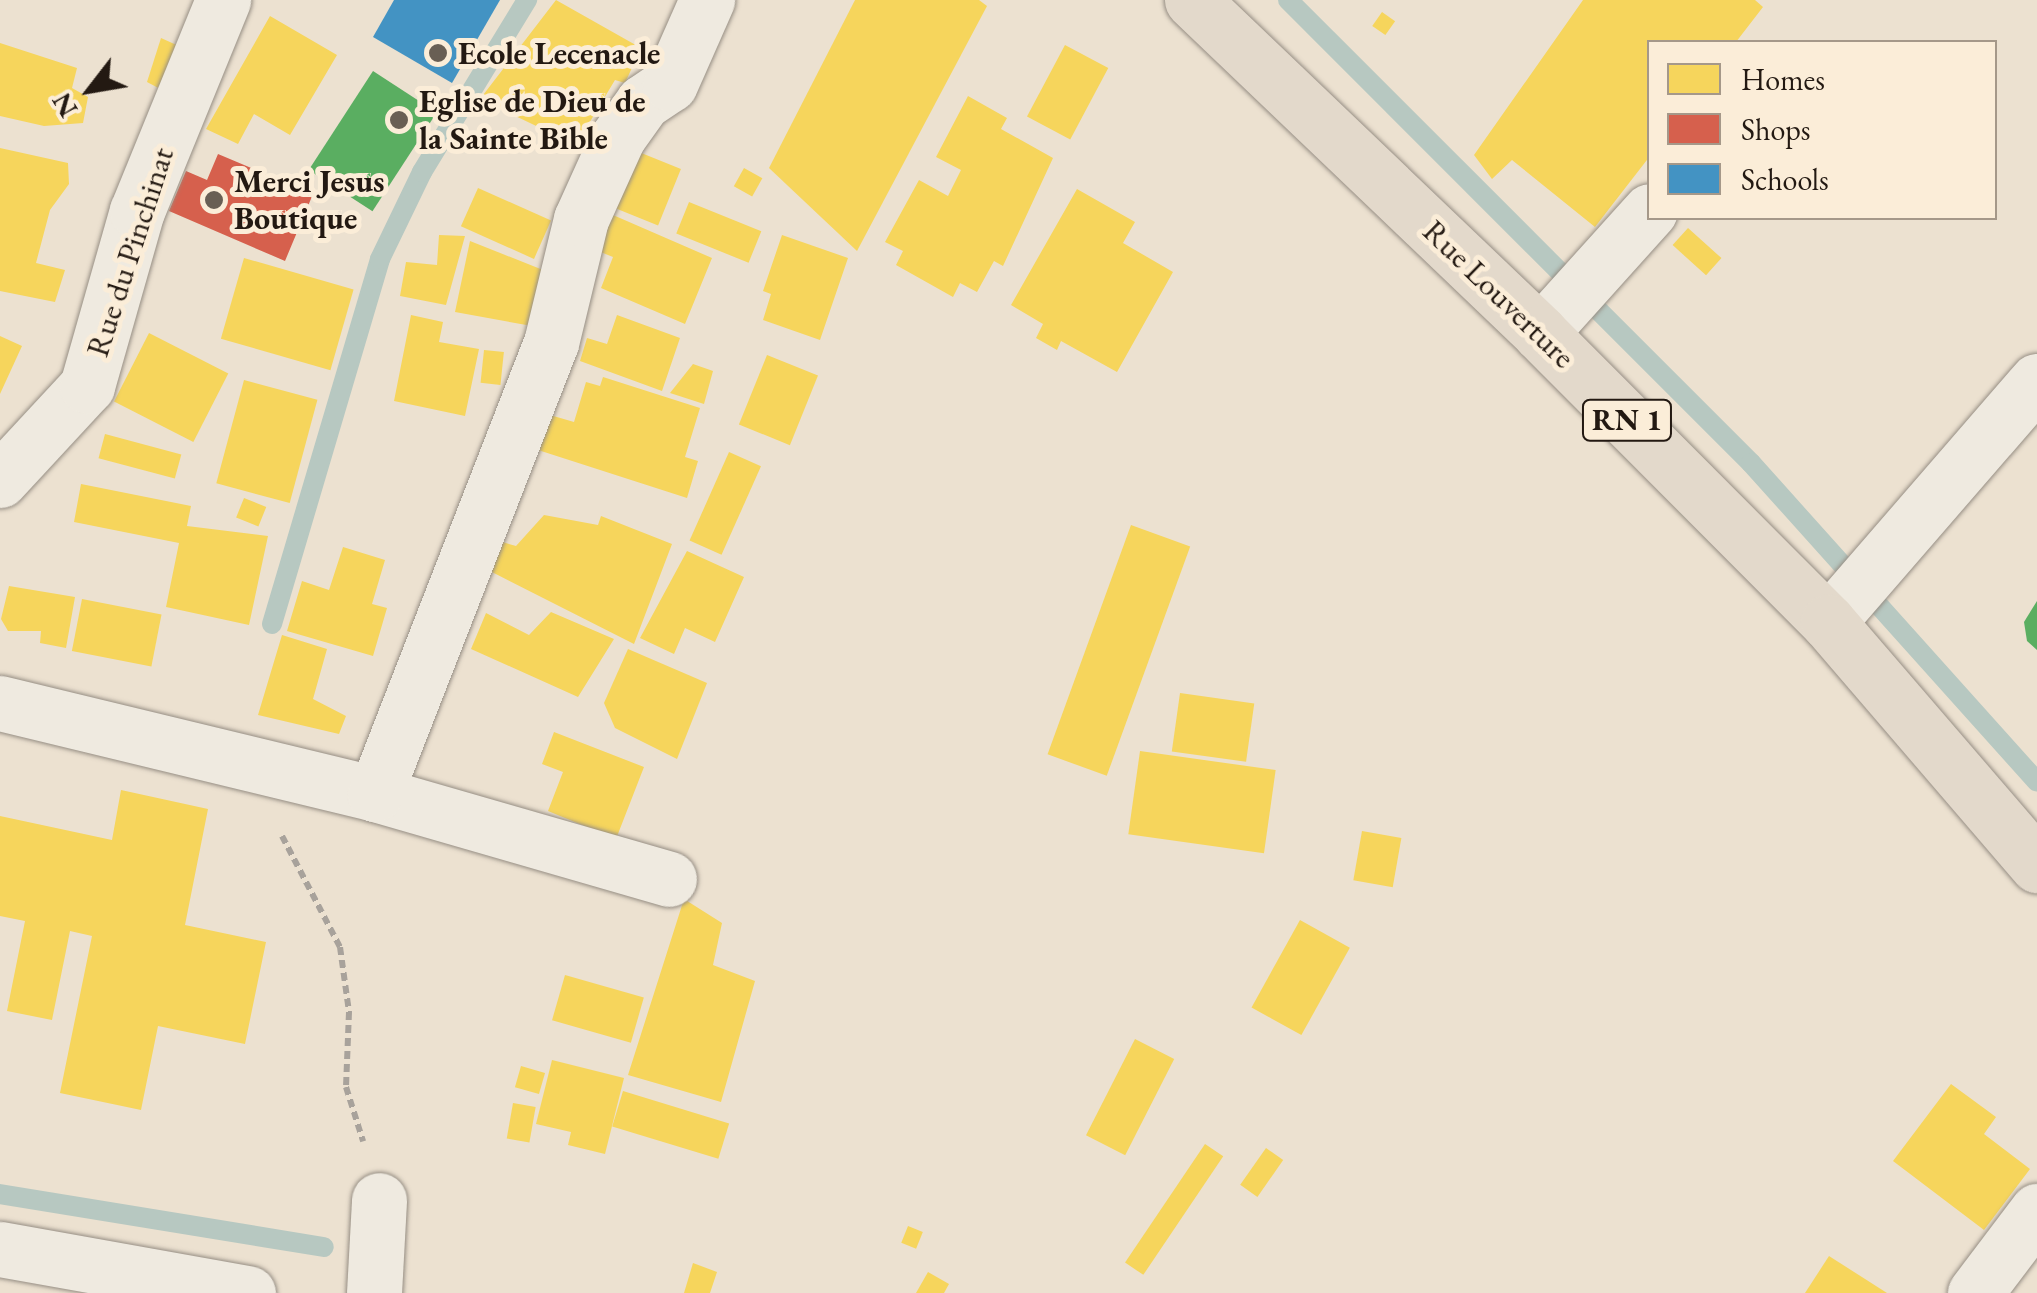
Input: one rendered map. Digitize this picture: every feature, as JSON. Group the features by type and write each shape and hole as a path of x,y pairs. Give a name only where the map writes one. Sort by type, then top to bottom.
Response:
{"main road":[{"name":"Rue Louverture","path":"1192,0 1567,303 1851,594 2037,865"}],"street":[{"name":"Rue du Pinchinat","path":"0,480 86,386 137,211 222,0"},
{"path":"375,794 551,343 582,219 618,137 643,102 670,84 707,0"},
{"path":"1567,303 1647,214"},
{"path":"1851,594 2037,381"},
{"path":"0,702 252,769 375,794 669,879"},
{"path":"374,1293 379,1200"},
{"path":"1975,1293 2037,1211"},
{"path":"0,1249 248,1293"}],"path":[{"path":"252,769 255,802 280,832 340,947 349,1012 346,1087 379,1200"}],"building: Homes":[{"path":"556,0 641,48 625,83 615,80 576,145 480,99"},
{"path":"855,0 979,0 987,6 857,251 769,168"},
{"path":"1583,0 1755,0 1763,7 1738,40 1647,40 1647,160 1595,227 1512,160 1492,179 1474,155"},
{"path":"1382,12 1395,21 1385,35 1372,26"},
{"path":"270,16 337,55 290,135 254,114 238,144 206,129"},
{"path":"161,38 181,47 164,91 147,82"},
{"path":"0,43 77,68 72,88 88,97 83,123 44,126 0,116"},
{"path":"1065,45 1108,68 1070,140 1027,117"},
{"path":"968,96 1007,118 1001,129 1053,158 1003,266 994,261 977,292 960,283 953,297 896,265 903,251 885,242 919,180 948,196 961,170 936,157"},
{"path":"0,148 68,163 69,184 50,210 36,263 65,270 55,302 0,291"},
{"path":"629,148 681,169 658,226 606,205"},
{"path":"744,168 762,178 752,197 734,186"},
{"path":"478,188 551,221 534,259 461,226"},
{"path":"1077,189 1135,222 1123,243 1173,272 1117,372 1061,341 1057,350 1036,338 1043,324 1011,305"},
{"path":"689,202 761,231 749,263 676,234"},
{"path":"613,215 712,258 685,324 601,288 613,257 598,251"},
{"path":"1688,228 1721,258 1706,275 1673,245"},
{"path":"439,235 465,236 446,305 400,296 406,262 437,265"},
{"path":"782,235 848,258 820,340 763,320 771,294 763,291"},
{"path":"470,241 548,272 532,326 455,312"},
{"path":"244,258 354,289 330,370 221,339"},
{"path":"411,315 443,322 439,342 479,349 465,416 394,401"},
{"path":"617,315 680,338 662,391 580,361 587,338 607,344"},
{"path":"149,333 228,373 193,442 114,402"},
{"path":"0,336 22,346 0,394"},
{"path":"484,350 504,352 500,385 481,383"},
{"path":"767,355 818,376 790,445 739,425"},
{"path":"693,364 713,371 704,404 670,393"},
{"path":"603,377 700,408 685,457 698,461 687,498 538,450 550,415 574,422 586,382 600,386"},
{"path":"244,380 317,400 290,503 216,483"},
{"path":"105,434 181,454 175,479 99,458"},
{"path":"729,452 761,466 722,555 690,541"},
{"path":"81,484 191,506 187,526 268,536 249,625 166,607 179,543 74,522"},
{"path":"244,498 266,507 258,526 236,517"},
{"path":"544,515 598,525 601,516 672,544 634,644 488,570 499,541 516,546"},
{"path":"1131,525 1190,547 1107,776 1048,754"},
{"path":"343,547 385,560 372,604 387,608 373,656 287,631 302,581 329,590"},
{"path":"687,551 744,577 715,642 685,628 674,654 640,638"},
{"path":"9,586 75,597 66,648 40,643 41,631 8,631 1,619"},
{"path":"82,599 162,614 151,666 72,651"},
{"path":"551,612 614,639 578,697 471,649 486,613 529,635"},
{"path":"282,635 327,649 313,699 346,716 339,734 258,715"},
{"path":"628,649 707,683 677,759 615,728 604,703"},
{"path":"1180,693 1254,703 1246,762 1172,751"},
{"path":"554,732 644,767 616,839 548,811 563,772 542,764"},
{"path":"1140,751 1276,770 1264,853 1128,834"},
{"path":"121,790 208,809 185,925 266,942 245,1044 158,1026 141,1110 60,1093 92,936 70,931 52,1020 7,1011 25,921 0,916 0,816 112,840"},
{"path":"1362,831 1401,838 1393,887 1353,880"},
{"path":"684,899 722,923 713,965 755,981 721,1102 628,1075"},
{"path":"1300,920 1350,948 1301,1035 1252,1007"},
{"path":"565,975 644,998 631,1043 552,1020"},
{"path":"1135,1039 1174,1059 1125,1155 1086,1135"},
{"path":"552,1060 624,1078 605,1154 568,1145 571,1132 536,1124"},
{"path":"521,1066 545,1073 539,1094 515,1087"},
{"path":"1951,1084 1996,1117 1984,1134 2030,1169 1984,1230 1893,1161"},
{"path":"623,1091 729,1123 718,1159 612,1126"},
{"path":"513,1103 536,1107 529,1142 507,1138"},
{"path":"1205,1144 1223,1156 1143,1275 1125,1263"},
{"path":"1266,1148 1283,1160 1257,1197 1240,1185"},
{"path":"908,1226 923,1232 916,1249 901,1243"},
{"path":"1829,1256 1887,1293 1805,1293"},
{"path":"693,1263 717,1272 710,1293 684,1293"},
{"path":"928,1272 949,1284 944,1293 916,1293"}],"building: Shops":[{"path":"218,154 313,194 285,261 169,211 186,171 207,180"}],"building: Schools":[{"path":"394,0 500,0 452,83 373,37"}],"building: Public":[{"path":"373,71 437,112 372,211 309,170"},
{"path":"2037,601 2037,650 2027,641 2024,622"}],"waterway":[{"path":"272,624 380,259 422,172 527,0"},
{"path":"1288,0 1751,463 2037,782"},
{"path":"0,1194 324,1247"}],"place":[{"name":"Ecole Lecenacle","path":"438,53"},
{"name":"Eglise de Dieu de la Sainte Bible","path":"399,120"},
{"name":"Merci Jesus Boutique","path":"214,200"}]}
